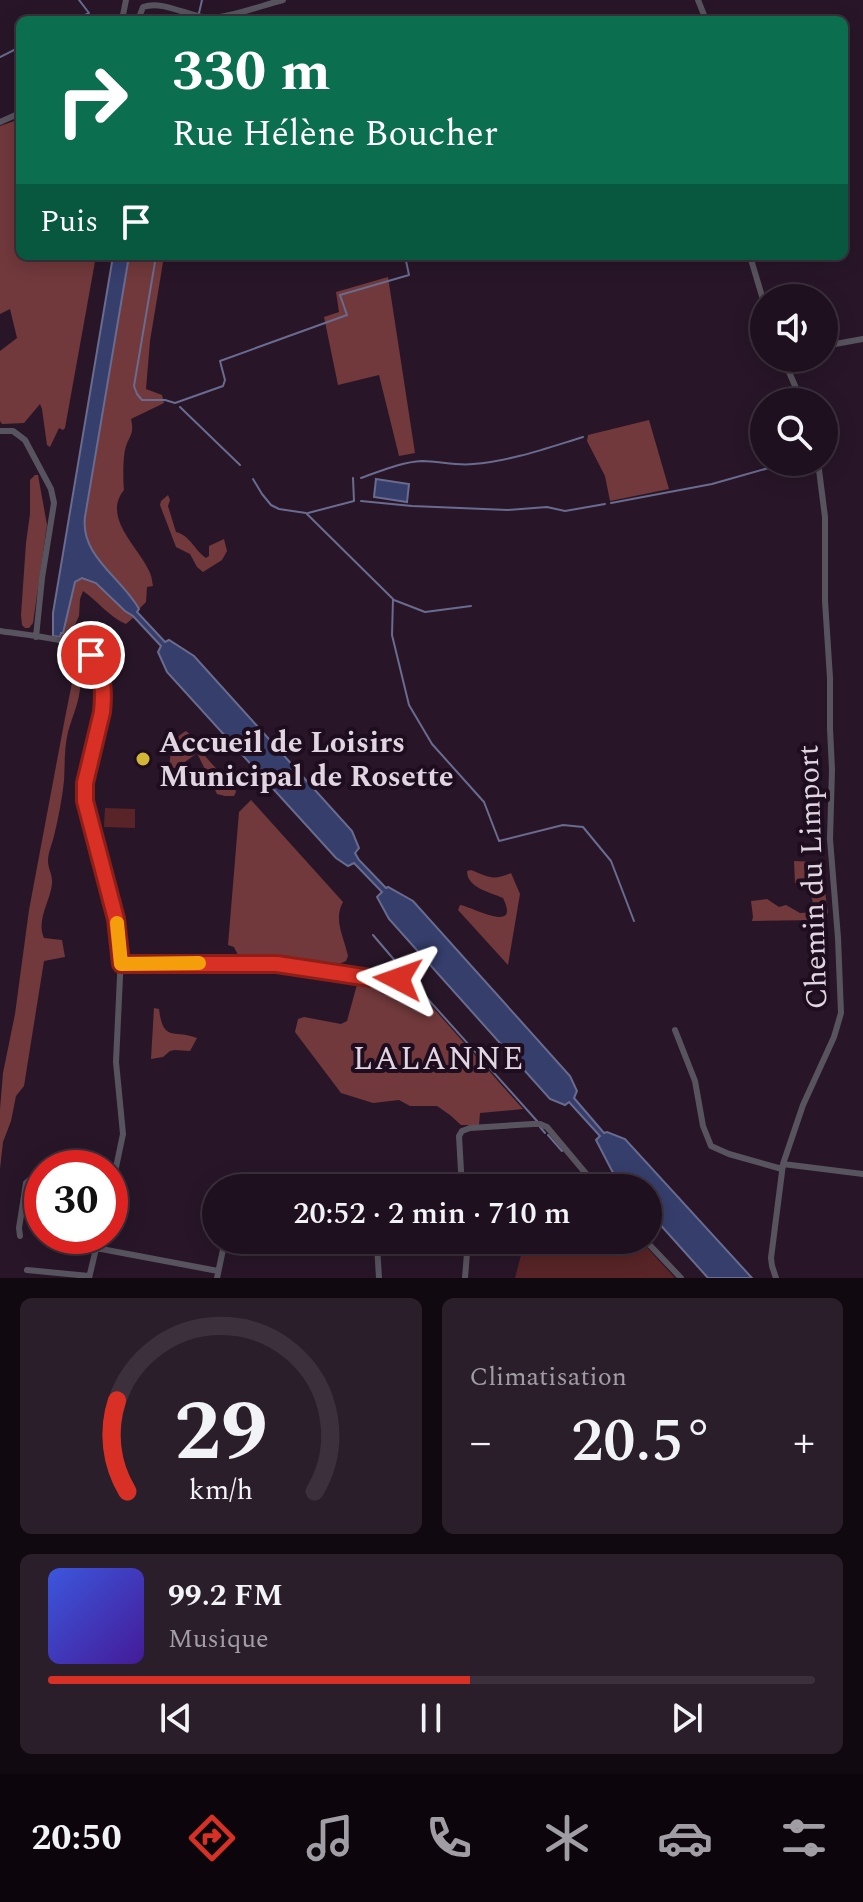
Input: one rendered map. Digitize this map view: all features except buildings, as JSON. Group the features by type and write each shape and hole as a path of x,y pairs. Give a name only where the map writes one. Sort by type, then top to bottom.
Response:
{"street":[{"path":"223,16 283,0"},
{"path":"140,16 143,7 155,5 192,16"},
{"path":"751,260 758,284"},
{"path":"838,343 863,339"},
{"path":"0,431 13,431 25,440 53,497 55,510 42,578 36,637"},
{"name":"Chemin du Limport","path":"776,1278 771,1258 783,1167 803,1105 834,1037 841,1013 830,839 830,678 825,601 825,517 820,476"},
{"path":"0,631 79,646 96,661 102,682 102,712 85,783 85,801 116,919 121,964 116,1062 123,1134 120,1150"},
{"path":"121,964 277,964 370,978 398,979"},
{"path":"675,1030 695,1081 703,1126 711,1146 783,1167 863,1174"},
{"path":"461,1174 459,1136 462,1131 540,1124 547,1127 587,1174"},
{"path":"20,1236 24,1196"},
{"path":"27,1270 89,1277 95,1254"},
{"path":"124,1254 218,1274 222,1254"},
{"path":"378,1254 379,1278"},
{"path":"465,1278 467,1254"},
{"path":"658,1254 681,1278"}],"shaded area":[{"path":"16,120 16,260 95,260 65,428 59,428 50,447 47,445 40,404 24,423 2,424 0,421 0,351 17,338 10,309 0,314 0,126"},
{"path":"128,260 163,260 150,341 146,389 162,395 164,403 131,419 132,433 124,459 124,490 117,511 125,533 152,578 153,586 147,587 146,602 139,609 92,550 84,526"},
{"path":"388,277 415,453 399,456 379,375 338,385 324,317 339,312 336,292"},
{"path":"649,420 669,489 610,501 605,476 587,441 588,435"},
{"path":"38,475 47,525 33,623 25,628 21,615 30,480"},
{"path":"168,495 176,532 202,555 206,558 209,556 209,546 224,539 227,551 222,560 203,572 190,554 176,547 160,505"},
{"path":"82,578 97,584 134,617 126,624 120,621 83,591 79,616 68,640 60,637 75,581"},
{"path":"79,673 79,695 67,738 62,795 48,858 51,891 42,918 44,938 62,940 65,957 44,961 24,1086 16,1096 3,1142 0,1169 3,1073 15,1014 29,910 65,718 73,678"},
{"path":"186,731 210,762 234,785 234,796 217,794 197,753 177,768 169,768 175,742"},
{"path":"251,800 343,902 339,922 348,956 346,961 337,965 240,959 234,947 228,945 239,812"},
{"path":"105,808 135,809 135,828 104,827"},
{"path":"794,861 821,864 828,913 818,920 752,921 751,901 767,899 779,907 786,905 800,913 815,912 809,886 795,883"},
{"path":"467,871 491,877 511,873 520,894 508,965 458,910 460,905 493,916 506,915 503,898 471,882"},
{"path":"358,981 410,982 523,1109 480,1113 479,1125 461,1125 437,1106 410,1106 399,1100 373,1103 341,1093 295,1032 298,1019 304,1017 341,1024 347,1021"},
{"path":"154,1008 159,1009 167,1031 197,1038 190,1051 170,1051 163,1057 151,1059"},
{"path":"521,1254 653,1254 675,1278 515,1278"}],"water":[{"path":"112,260 128,260 85,517 85,531 95,555 132,598 139,609 137,612 165,642 169,640 194,656 352,831 359,848 355,853 359,860 386,888 413,901 570,1076 577,1091 574,1098 604,1133 625,1139 657,1174 615,1174 596,1140 600,1136 569,1102 565,1105 550,1099 389,919 377,897 382,892 354,863 348,866 336,858 167,672 158,652 161,646 96,583 82,578 75,582 63,633 60,637 53,636 53,613"},
{"path":"376,479 409,484 407,502 374,497"},
{"path":"662,1179 752,1278 708,1278 662,1227"}],"waterway":[{"path":"79,0 89,13 83,16"},
{"path":"199,13 202,0"},
{"path":"0,57 16,49"},
{"path":"155,260 134,386 142,400 175,403 223,386 225,380 220,361 347,315 340,295 409,275 406,260"},
{"path":"180,407 240,465"},
{"path":"361,478 414,462 467,464 501,460 583,437"},
{"path":"611,503 712,484 750,473"},
{"path":"308,513 354,501 353,478"},
{"path":"253,479 271,505 306,513 393,599 392,635 409,705 432,744 484,802 499,841 563,825 583,827 611,861 634,921"},
{"path":"361,501 508,510 547,507 565,511 605,504"},
{"path":"394,600 425,612 471,606"},
{"path":"373,935 408,976"},
{"path":"410,979 537,1121"},
{"path":"540,1127 545,1133"},
{"path":"548,1135 562,1151"}],"slow traffic":[{"path":"117,923 121,964 199,963"}],"place":[{"name":"Accueil de Loisirs Municipal de Rosette","path":"143,759"}],"district":[{"name":"LALANNE","path":"439,1058"}],"route":[{"path":"91,655 99,669 103,700 85,783 85,801 120,937 121,964 277,964 370,978 398,979"}]}
